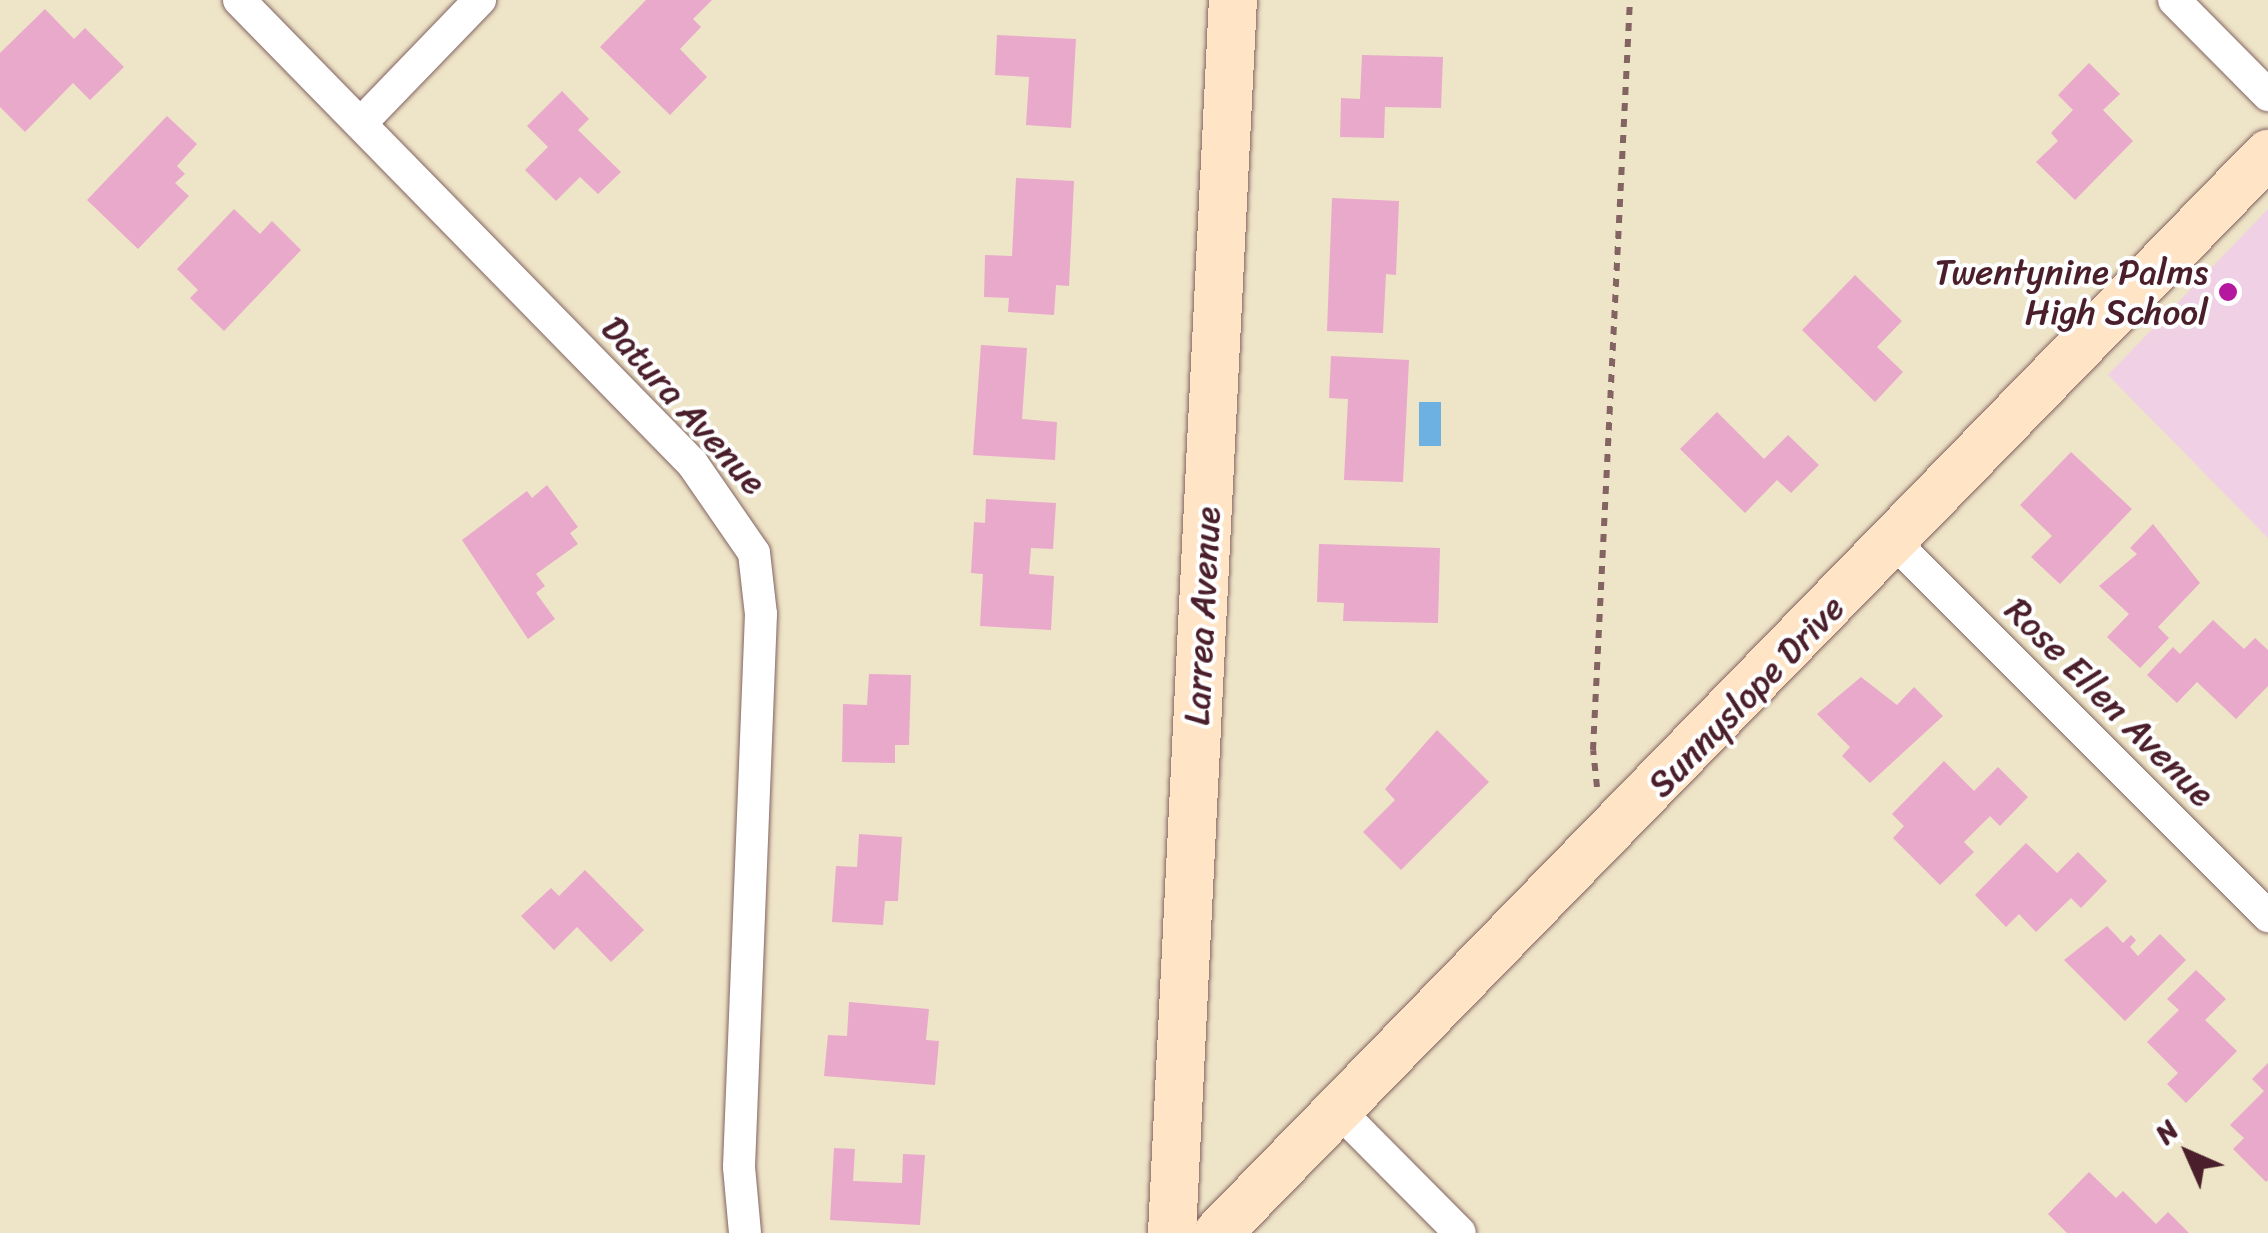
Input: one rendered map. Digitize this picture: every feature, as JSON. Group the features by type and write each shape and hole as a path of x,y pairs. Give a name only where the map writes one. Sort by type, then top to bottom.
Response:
{"street":[{"name":"Datura Avenue","path":"239,0 692,463 754,553 762,614 739,1167 745,1233"},
{"path":"362,122 480,0"},
{"name":"Larrea Avenue","path":"1172,1233 1233,0"},
{"path":"2174,0 2268,95"},
{"name":"Sunnyslope Drive","path":"1218,1233 1896,543 2268,154"},
{"name":"Rose Ellen Avenue","path":"1896,543 2268,916"},
{"path":"1340,1112 1460,1233"}],"path":[{"path":"1604,842 1593,750 1630,0"}],"shaded area":[{"name":"Twentynine Palms High School","path":"2268,209 2268,538 2108,375"}],"water":[{"path":"1419,402 1441,402 1441,446 1419,446"}],"building":[{"path":"646,0 712,0 693,19 701,27 680,49 707,77 670,115 600,47"},
{"path":"45,9 74,39 85,28 124,67 90,100 73,83 25,132 0,107 0,53"},
{"path":"997,35 1076,39 1071,128 1026,125 1029,77 995,75"},
{"path":"1362,55 1443,57 1441,108 1385,107 1384,138 1340,137 1341,98 1360,99"},
{"path":"2089,63 2120,94 2103,110 2133,141 2075,200 2036,162 2058,141 2051,133 2073,110 2058,95"},
{"path":"562,91 589,119 578,130 621,172 598,194 580,177 556,201 525,170 548,147 527,126"},
{"path":"167,116 197,144 177,166 185,174 175,183 189,196 138,249 87,200"},
{"path":"1016,178 1074,181 1069,286 1056,285 1054,315 1008,312 1009,298 984,297 985,255 1012,256"},
{"path":"1332,198 1399,201 1396,275 1386,274 1383,333 1327,331"},
{"path":"234,209 260,234 272,221 301,250 224,331 190,298 198,290 177,269"},
{"path":"1855,275 1902,321 1877,347 1903,372 1875,402 1802,330"},
{"path":"981,345 1027,348 1022,419 1057,422 1055,460 973,455"},
{"path":"1331,356 1409,360 1403,482 1344,480 1348,399 1329,398"},
{"path":"1717,412 1764,459 1788,435 1819,465 1791,493 1777,480 1745,513 1680,449"},
{"path":"2071,452 2132,509 2060,584 2031,557 2052,536 2020,505"},
{"path":"547,485 578,527 570,533 578,544 536,574 545,586 536,593 555,619 528,639 462,540 527,491 532,498"},
{"path":"986,499 1056,503 1053,549 1031,548 1029,574 1054,576 1051,630 980,626 983,574 971,573 974,522 985,523"},
{"path":"2153,524 2200,583 2158,627 2169,638 2140,668 2107,637 2129,614 2099,586 2137,554 2130,548"},
{"path":"1319,544 1440,548 1438,623 1343,621 1344,603 1317,602"},
{"path":"2213,620 2244,649 2255,638 2268,650 2268,686 2236,719 2197,682 2177,703 2147,675 2173,647 2180,654"},
{"path":"869,674 911,675 909,745 895,745 895,763 842,762 843,704 867,705"},
{"path":"1861,677 1897,705 1914,687 1943,716 1870,783 1842,756 1850,747 1817,714"},
{"path":"1437,730 1489,782 1401,870 1363,832 1395,800 1385,789"},
{"path":"1944,761 1974,791 1998,767 2028,797 2000,826 1990,816 1964,842 1974,852 1940,885 1893,838 1904,826 1892,814"},
{"path":"859,834 902,837 898,901 885,901 883,925 832,922 836,866 857,867"},
{"path":"2026,843 2057,873 2078,852 2107,881 2081,908 2071,898 2036,932 2019,914 2006,927 1975,895"},
{"path":"585,870 644,930 611,962 577,927 554,950 521,916 551,888 559,896"},
{"path":"2107,926 2123,943 2131,935 2136,940 2130,947 2138,956 2160,934 2186,960 2125,1021 2064,960"},
{"path":"2196,970 2226,999 2205,1020 2237,1051 2186,1103 2167,1084 2178,1073 2147,1042 2179,1010 2167,999"},
{"path":"849,1002 929,1009 926,1040 939,1041 935,1085 824,1076 828,1035 847,1036"},
{"path":"2268,1063 2266,1182 2233,1149 2244,1138 2230,1125 2264,1091 2252,1079"},
{"path":"834,1148 855,1149 853,1181 902,1183 903,1154 925,1155 920,1225 830,1220"},
{"path":"2089,1172 2116,1198 2123,1191 2156,1224 2168,1212 2189,1233 2067,1233 2048,1214"}],"place":[{"name":"Twentynine Palms High School","path":"2228,292"}]}
